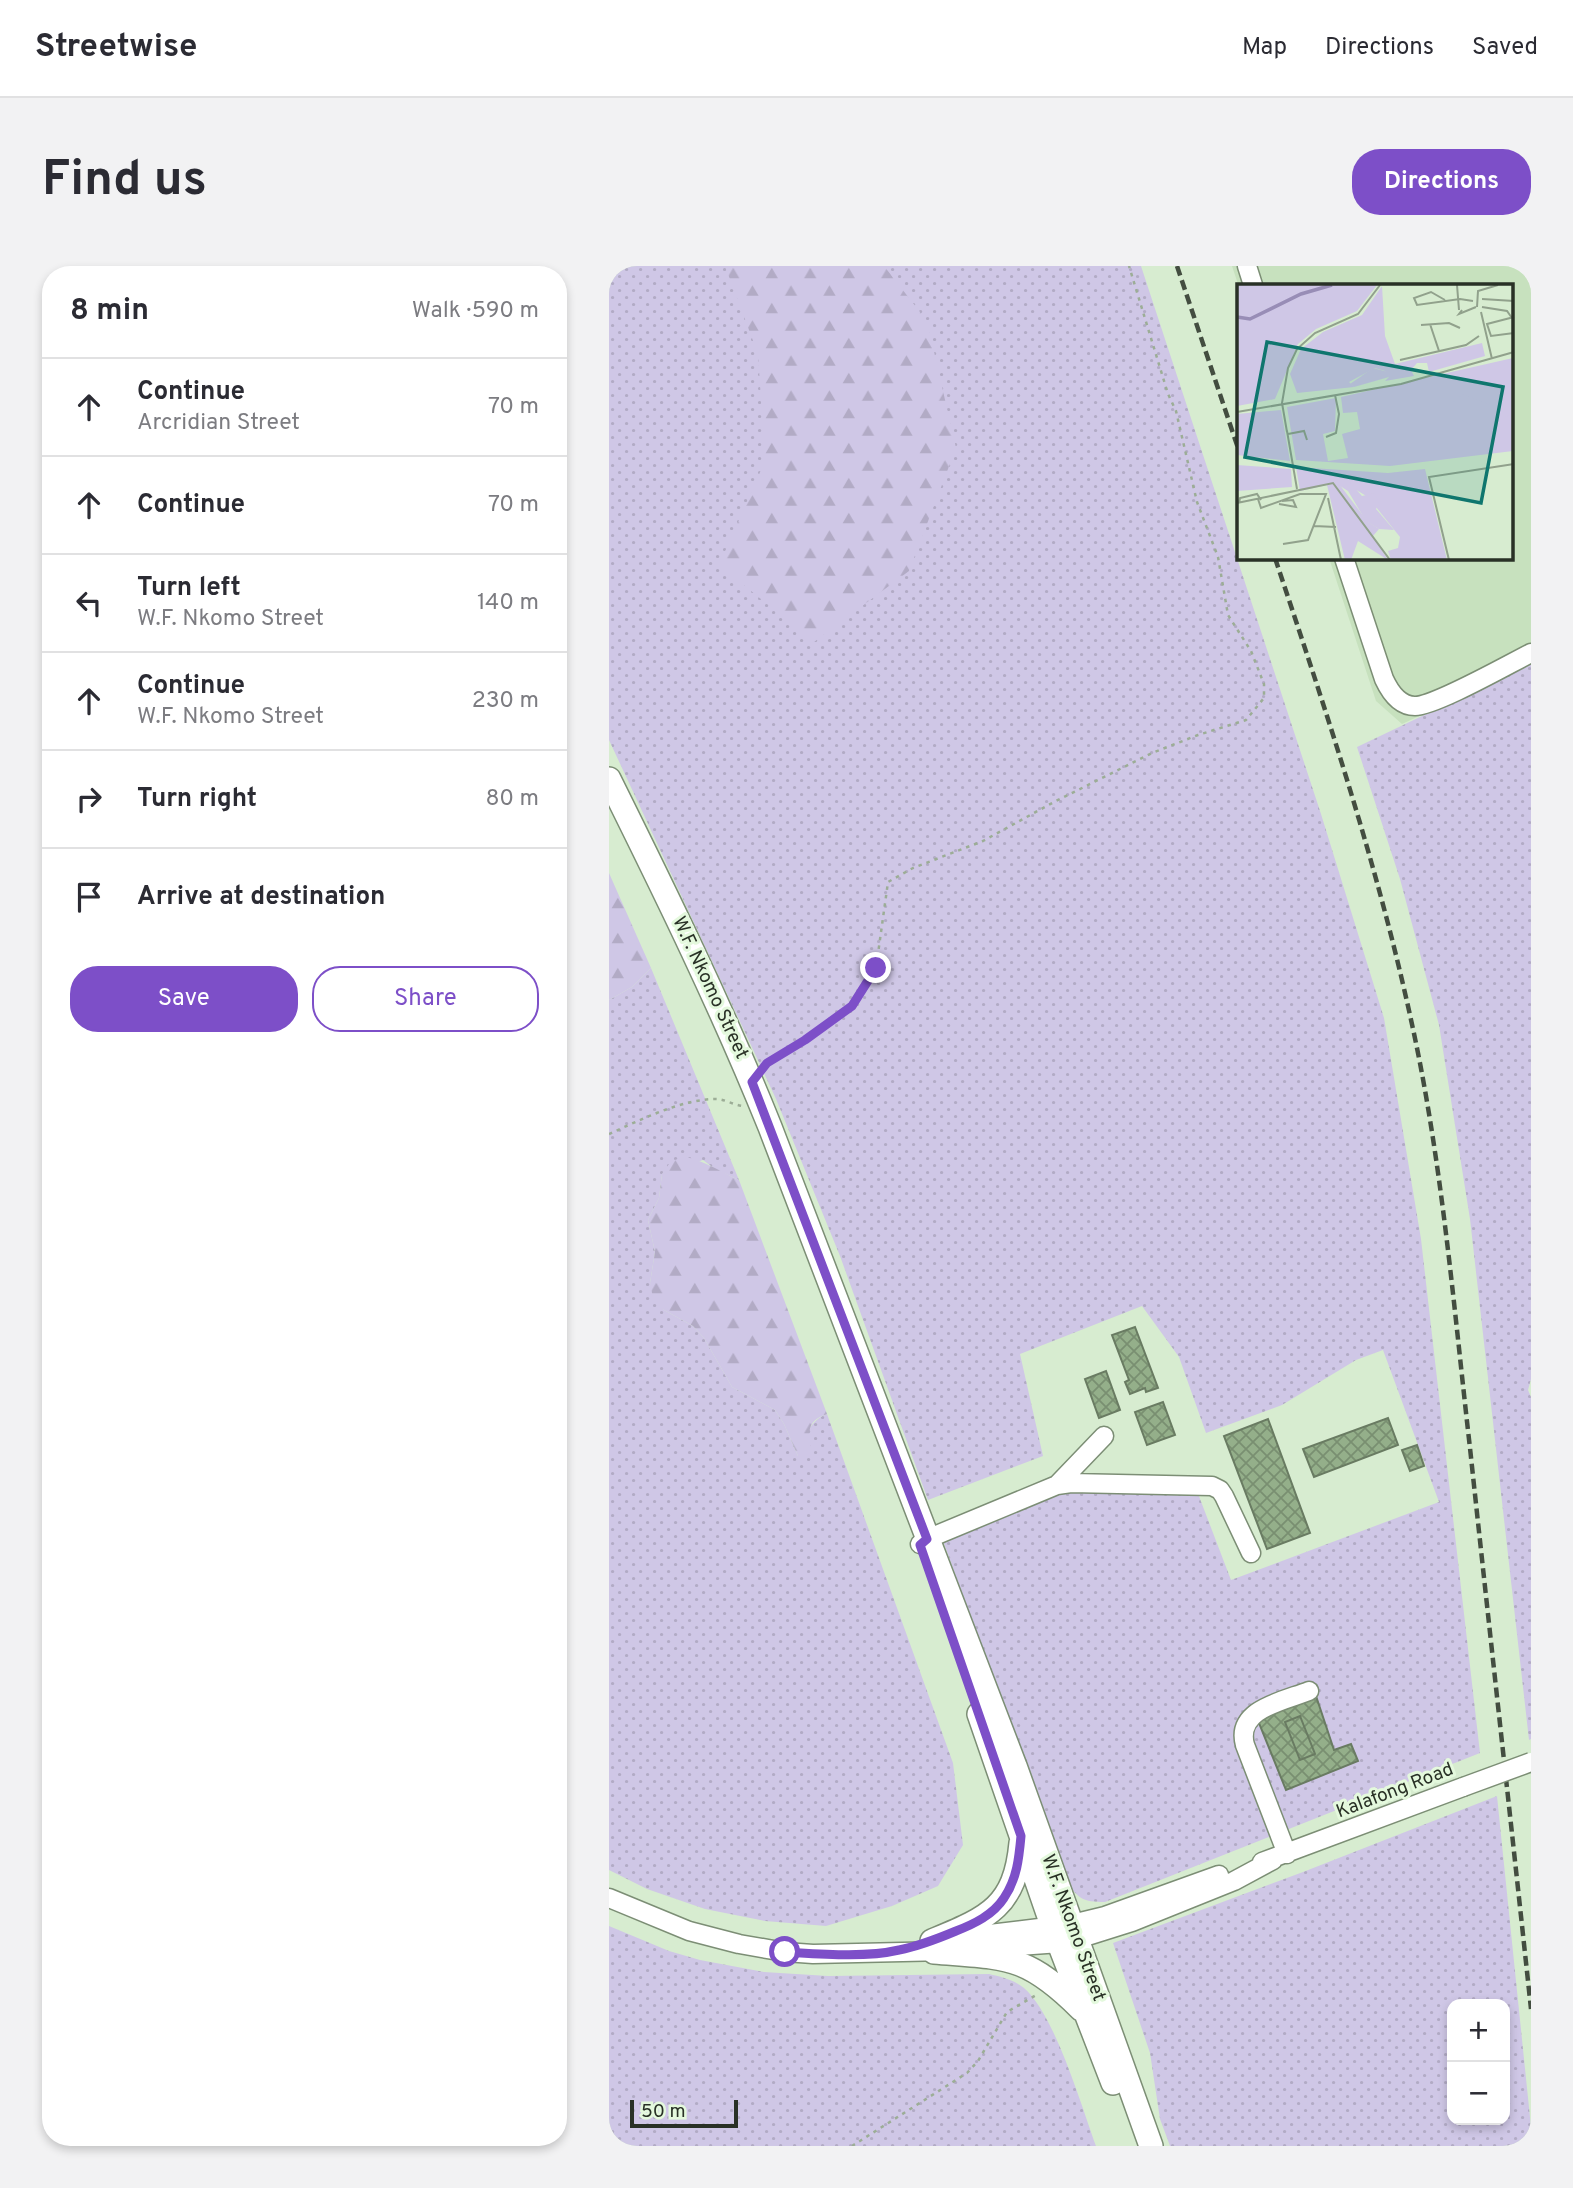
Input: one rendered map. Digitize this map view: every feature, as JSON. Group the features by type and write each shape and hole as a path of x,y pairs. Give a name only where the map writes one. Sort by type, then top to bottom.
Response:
{"main road":[{"name":"W.F. Nkomo Street","path":"609,779 701,967 752,1082 924,1542 1066,1934 1151,2146"},
{"name":"W.F. Nkomo Street","path":"609,800 726,1042 753,1106 924,1542 1021,1836 1066,1934 1086,2013 1137,2146"},
{"path":"933,1946 996,1908 1004,1899 1014,1878 1021,1836"},
{"path":"933,1946 1019,1962 1056,1983 1086,2013"}],"street":[{"path":"1247,266 1253,284"},
{"path":"1345,560 1384,679 1389,691 1401,701 1416,706 1436,700 1531,653"},
{"path":"1057,1485 1104,1436"},
{"path":"924,1542 1057,1485 1212,1486 1224,1496 1251,1553"},
{"path":"1280,1857 1243,1734 1253,1714 1308,1691"},
{"name":"Kalafong Road","path":"609,1898 689,1931 739,1944 813,1954 897,1951 1066,1934 1105,1916 1229,1871 1280,1857 1531,1762"}],"path":[{"path":"752,1082 767,1063 852,1006 876,968 888,882 913,868 983,841 1078,789 1152,753 1247,720 1264,698 1264,684 1251,651 1228,615 1219,557 1197,502 1176,411 1168,394 1129,266"},
{"path":"609,1133 694,1102 718,1099 737,1105 753,1106"},
{"path":"852,2146 967,2073 978,2061 1007,2011 1056,1983"}],"shaded area":[{"path":"1232,266 1531,266 1531,664 1402,724 1376,701 1330,560 1513,560 1513,284 1238,284"}],"green space":[{"path":"609,266 1141,266 1321,814 1384,1018 1421,1239 1480,1753 1105,1902 1091,1901 1074,1892 1066,1881 942,1538 1061,1489 1197,1491 1231,1580 1439,1502 1383,1350 1356,1360 1282,1405 1206,1433 1179,1357 1142,1306 1020,1354 1043,1456 928,1500 840,1256 776,1099 609,740"},
{"path":"725,266 884,266 927,321 956,448 909,571 814,642 719,565 765,461 758,354"},
{"path":"1531,664 1529,1740 1470,1219 1439,1025 1400,879 1357,747"},
{"path":"609,873 651,968 632,987 609,1000"},
{"path":"651,968 739,1180 703,1160 662,1174 659,1198 648,1220 655,1252 650,1283 664,1310 693,1326 704,1338 732,1387 775,1410 798,1456 811,1426 827,1414 953,1763 963,1845 938,1886 892,1906 826,1926 765,1921 705,1909 647,1889 609,1870 609,1000 632,987"},
{"path":"686,1157 739,1180 827,1414 812,1424 809,1434 811,1453 805,1457 798,1456 775,1410 732,1387 704,1338 693,1326 664,1310 653,1298 650,1283 655,1252 648,1220 659,1198 662,1174 671,1161"},
{"path":"1497,1796 1531,2146 1170,2146 1160,2119 1150,2053 1113,1943"},
{"path":"609,1926 669,1951 764,1972 828,1976 989,1974 1012,1981 1024,1988 1046,2018 1066,2062 1096,2146 609,2146"}],"building":[{"path":"1135,1327 1158,1388 1146,1392 1145,1388 1130,1394 1125,1382 1129,1380 1112,1335"},
{"path":"1106,1371 1120,1410 1099,1418 1085,1379"},
{"path":"1163,1402 1175,1435 1147,1445 1135,1412"},
{"path":"1388,1418 1398,1445 1314,1477 1303,1449"},
{"path":"1268,1419 1310,1533 1267,1549 1224,1436"},
{"path":"1417,1445 1424,1466 1410,1471 1402,1450"},
{"path":"1316,1696 1334,1750 1351,1744 1358,1761 1286,1790 1257,1718","holes":["1300,1716 1315,1754 1300,1760 1285,1722"]},
{"path":"1300,1716 1315,1754 1300,1760 1285,1722"}],"railway":[{"path":"1177,266 1237,445"},
{"path":"1276,560 1373,868 1405,994 1428,1106 1454,1301 1531,2009"}],"route":[{"path":"785,1952 813,1954 897,1951 932,1941 966,1927 996,1908 1011,1885 1019,1858 1021,1836 920,1545 927,1539 752,1082 767,1063 852,1006 876,968"}]}
